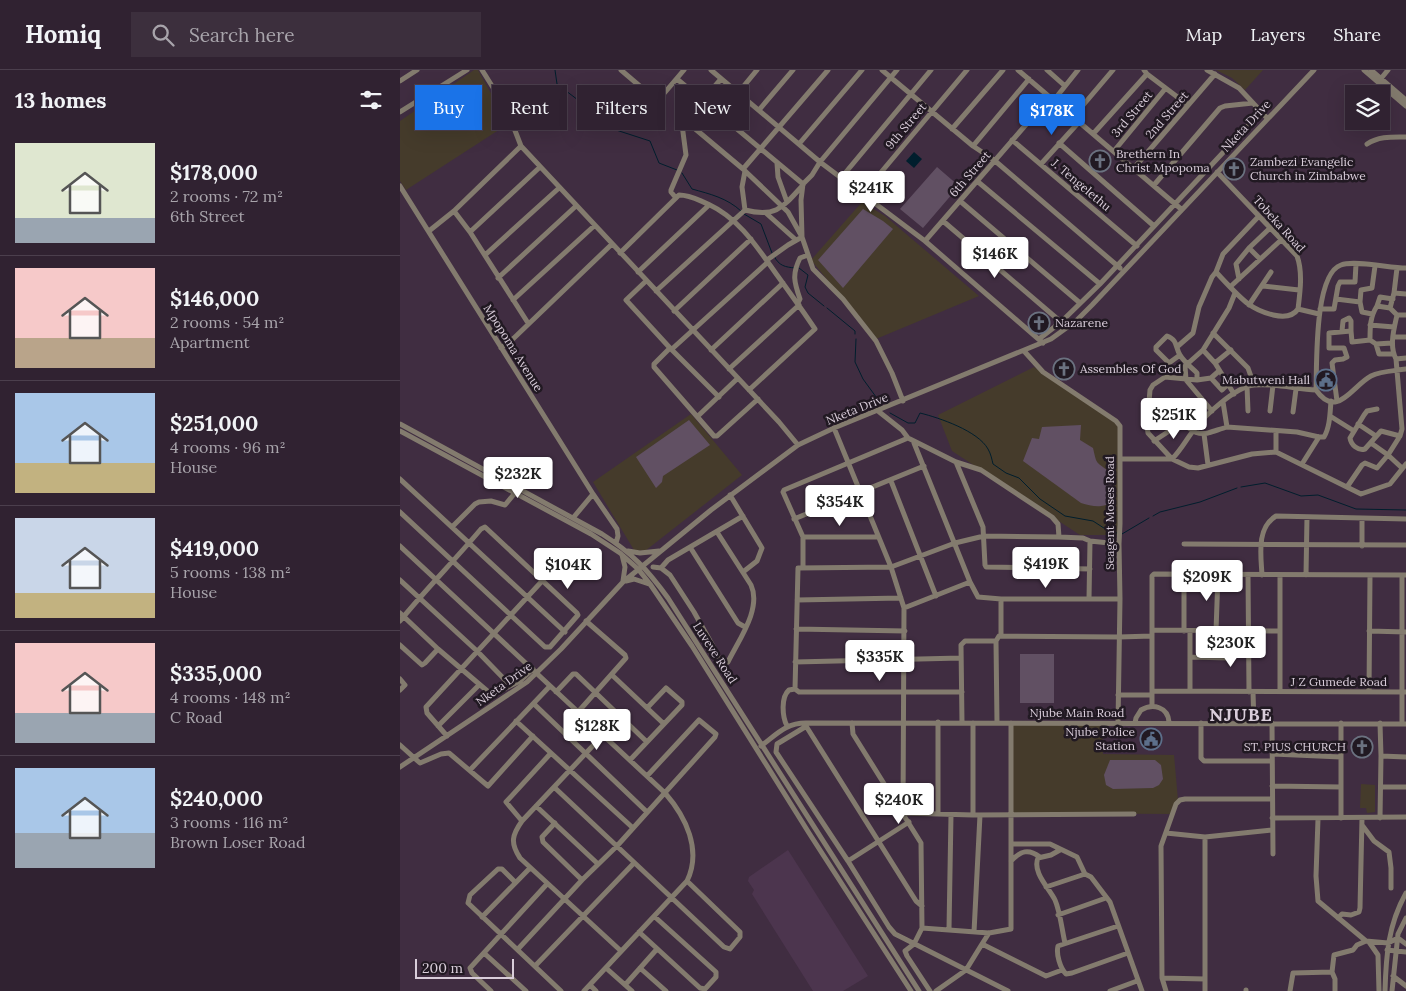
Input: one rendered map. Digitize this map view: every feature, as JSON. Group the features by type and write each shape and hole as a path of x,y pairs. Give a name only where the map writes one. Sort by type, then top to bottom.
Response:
{"street":[{"path":"400,81 417,70"},
{"path":"400,112 466,70"},
{"path":"482,70 507,110 522,146 558,188 758,399 798,445"},
{"path":"620,70 656,99 661,97 684,70"},
{"path":"711,70 728,85"},
{"path":"745,85 757,70"},
{"path":"759,110 793,70"},
{"path":"656,291 744,210 742,186 744,170 760,148 828,70"},
{"path":"799,144 862,70"},
{"path":"882,70 973,146 994,160 1124,270"},
{"path":"744,210 767,214 783,207 803,184 808,181 820,162 897,70"},
{"path":"841,178 931,70"},
{"name":"9th Street","path":"862,195 967,70"},
{"path":"952,129 1003,70"},
{"path":"1018,70 1181,209"},
{"path":"1047,70 1065,86"},
{"name":"6th Street","path":"925,241 994,160 1078,70"},
{"path":"1073,117 1113,70"},
{"path":"1207,70 1239,88 1267,118"},
{"name":"Nketa Drive","path":"400,767 447,736 535,672 640,567 798,445 834,428 1024,351 1041,341 1059,334 1076,320 1314,70"},
{"path":"1364,70 1406,100"},
{"path":"1371,70 1406,106"},
{"path":"1379,80 1388,70"},
{"path":"1094,134 1145,72 1188,106"},
{"name":"2nd Street","path":"1134,168 1214,74"},
{"path":"677,79 684,85"},
{"path":"716,85 721,79"},
{"path":"973,146 1029,79"},
{"name":"3rd Street","path":"1114,151 1165,89"},
{"path":"749,102 820,162 925,241 1041,341 1118,266 1261,112"},
{"path":"1154,185 1220,108 1253,103"},
{"path":"1041,164 1079,122"},
{"path":"676,198 671,190 686,155 683,130"},
{"path":"697,130 744,170 788,212 813,269 842,299 876,340 903,401"},
{"path":"738,130 803,184"},
{"path":"1367,144 1373,140 1389,137 1406,137"},
{"name":"J. Tengelethu","path":"1012,140 1136,246"},
{"path":"1059,144 1154,226"},
{"path":"429,231 454,211 522,146"},
{"path":"777,163 778,177 787,202"},
{"path":"470,232 540,167"},
{"name":"Tobeka Road","path":"1217,172 1297,256 1299,262 1298,309"},
{"path":"977,181 1100,284"},
{"path":"799,239 803,184"},
{"name":"Mpopoma Avenue","path":"400,186 593,494 617,529 616,543"},
{"path":"485,255 558,188"},
{"path":"620,253 679,195 690,196 717,208 734,220 751,239 815,329 748,390"},
{"path":"960,201 1080,303"},
{"path":"638,272 709,205"},
{"path":"498,278 576,206"},
{"path":"454,211 470,232 528,323"},
{"path":"767,214 799,239"},
{"path":"1178,346 1193,333 1199,307 1223,254 1259,216"},
{"path":"943,221 1061,322"},
{"path":"513,300 594,226"},
{"path":"1238,279 1236,264 1270,228"},
{"path":"674,311 751,239"},
{"path":"758,399 714,436 654,368 654,364 767,261 799,239"},
{"path":"1230,287 1281,240"},
{"path":"501,348 514,338 612,244"},
{"path":"1250,248 1260,259"},
{"path":"729,370 798,304 800,299 794,280 795,268 800,258 808,255"},
{"path":"1406,268 1342,264 1333,271 1324,286 1320,312 1316,390 1326,401 1337,401 1349,395 1373,375 1406,369"},
{"path":"1356,264 1355,282 1361,290 1361,310 1372,314"},
{"path":"1361,290 1372,288 1375,266"},
{"path":"1390,308 1394,296 1397,268"},
{"path":"1216,272 1249,305 1264,312 1283,317 1295,314 1298,309 1320,312 1334,308 1340,282 1355,282"},
{"path":"1249,305 1271,272"},
{"path":"646,281 626,298 626,302 719,397"},
{"path":"711,350 782,283"},
{"path":"1263,286 1299,290"},
{"path":"1212,411 1186,380 1185,368 1187,363 1203,350 1229,308 1235,293"},
{"path":"1370,340 1372,314 1380,297 1406,294"},
{"path":"1336,299 1360,302"},
{"path":"1377,306 1390,308 1397,315 1406,315"},
{"path":"1347,487 1364,463 1377,468 1400,436 1402,429 1397,371 1392,343 1397,315"},
{"path":"1342,331 1343,321 1349,318 1351,321 1352,342 1370,340 1376,344 1392,343"},
{"path":"1370,325 1394,327"},
{"path":"1337,401 1332,363 1334,360 1343,360 1347,357 1344,348 1329,348 1328,334 1351,331"},
{"path":"1213,332 1248,368 1254,385"},
{"path":"1180,355 1169,363 1155,348 1169,336 1178,346 1180,355 1197,373 1197,380"},
{"path":"1393,337 1406,337"},
{"path":"1376,344 1379,354 1406,358"},
{"path":"1203,350 1215,363 1234,394"},
{"path":"1215,363 1231,350"},
{"name":"Seagent Moses Road","path":"1024,351 1043,372 1118,423 1120,459 1118,723"},
{"path":"1219,370 1211,378 1197,380 1165,377 1153,384 1150,390 1148,431 1154,441 1172,459 1180,464 1194,468 1252,454 1276,452 1358,493 1365,494 1390,484 1404,466 1371,443"},
{"path":"698,416 738,378"},
{"path":"1211,378 1222,390 1228,384"},
{"path":"1120,459 1172,459 1182,449 1192,432 1212,411 1247,386 1273,384 1296,389 1316,390"},
{"path":"1270,411 1273,384"},
{"path":"1247,386 1248,411"},
{"path":"1293,412 1296,389"},
{"path":"1173,409 1192,432 1199,434 1227,427 1297,432 1324,437 1330,416 1331,401"},
{"path":"1399,401 1406,401"},
{"path":"1223,402 1227,427"},
{"path":"1377,409 1367,412 1358,424 1350,440 1353,445 1364,450 1381,431 1400,436"},
{"path":"878,411 914,442 956,462 981,470 1052,518 1058,524 1060,537"},
{"path":"1330,416 1354,431"},
{"path":"1154,441 1183,422"},
{"name":"Luveve Road","path":"400,424 573,518 627,551 640,567 692,646 911,991"},
{"path":"1358,424 1376,436"},
{"path":"834,428 890,567 904,608 903,813"},
{"path":"1276,430 1276,452"},
{"name":"Luveve Road","path":"400,431 592,534 654,577 919,991"},
{"path":"1204,434 1208,465"},
{"path":"1302,464 1319,437"},
{"path":"803,568 803,537 783,492 784,490 908,438"},
{"path":"914,442 970,582 978,597 1001,599 1120,599"},
{"path":"956,462 983,527 985,565 988,568 1090,569"},
{"path":"794,519 924,466"},
{"path":"400,479 565,632"},
{"path":"890,481 936,596"},
{"path":"452,527 475,504 487,501 505,506 515,493"},
{"path":"573,518 593,494"},
{"path":"730,496 762,548 757,561 743,572"},
{"path":"400,512 454,561 547,648 578,617 577,613 544,580 485,527 454,561 436,579 420,598 401,616 460,669 493,695 535,672"},
{"path":"661,568 665,562 744,516"},
{"path":"1262,575 1260,544 1264,530 1276,516 1362,520 1406,519"},
{"path":"1306,576 1307,517"},
{"path":"1362,520 1362,546"},
{"path":"716,532 743,572 754,593 753,610 728,662 722,665"},
{"path":"795,689 798,568 890,567 955,543 984,536 1083,538 1090,541 1119,544"},
{"path":"803,537 878,537"},
{"path":"1089,599 1090,541"},
{"path":"1184,544 1406,545"},
{"path":"400,546 665,793 681,814 691,836 692,865 687,882 584,991"},
{"path":"690,548 738,623 745,627"},
{"path":"627,551 640,553 660,551"},
{"path":"654,577 654,561 660,551"},
{"path":"620,553 625,564 623,582 634,579 650,584"},
{"path":"653,567 661,568 668,572 691,607 722,665 722,681"},
{"path":"1152,706 1153,574 1404,575 1404,724"},
{"path":"1184,575 1190,657 1190,691"},
{"path":"1216,630 1218,575"},
{"path":"1248,575 1248,631 1254,724"},
{"path":"1280,576 1280,692"},
{"path":"1369,692 1370,576"},
{"path":"400,580 477,651 510,685"},
{"path":"447,736 427,713 426,707 544,580"},
{"path":"904,608 970,582"},
{"path":"797,600 902,598"},
{"path":"1001,599 1001,635"},
{"path":"578,712 626,660 626,657 586,622"},
{"path":"796,628 905,631"},
{"path":"996,723 996,641 1001,635 1120,637 1187,631 1280,631"},
{"path":"1190,657 1231,657 1231,631"},
{"path":"1369,631 1404,632"},
{"path":"962,723 961,645 965,641 996,641"},
{"path":"400,646 422,665 438,649"},
{"path":"795,662 961,658"},
{"path":"556,692 573,674 576,674 647,742"},
{"path":"612,676 664,724"},
{"path":"400,679 404,684 400,690"},
{"path":"438,726 479,685"},
{"path":"470,770 550,686"},
{"path":"630,760 682,705 682,701 666,688 647,708"},
{"path":"787,726 783,716 785,695 789,690 795,689 799,692 962,692"},
{"name":"J Z Gumede Road","path":"1118,694 1190,691 1404,692"},
{"path":"534,704 648,812"},
{"path":"1136,723 1136,718 1141,710 1152,706 1162,709 1167,713 1169,722"},
{"path":"518,950 648,812 715,737 714,732 699,720 647,776"},
{"path":"516,721 633,828"},
{"name":"Njube Main Road","path":"757,749 787,726 796,723 806,725 904,722 1404,724"},
{"path":"938,722 938,814"},
{"path":"852,723 854,734 921,843 922,928 914,944 907,948 906,953 930,991"},
{"path":"973,723 973,815"},
{"path":"922,928 989,933 1012,929 1011,723"},
{"path":"1201,723 1201,758 1204,761 1272,761"},
{"path":"1341,723 1341,818"},
{"path":"1380,723 1380,818"},
{"path":"1272,724 1273,854"},
{"path":"922,906 916,901 878,842 806,725 777,744 775,750 892,931 1008,991"},
{"path":"603,735 522,821 515,831 513,843 520,858 621,951"},
{"path":"400,745 421,763 441,754 449,753 486,786 489,786 533,736"},
{"path":"522,821 506,802 551,753"},
{"path":"1273,754 1341,757"},
{"path":"1381,756 1406,757"},
{"path":"1272,786 1341,787"},
{"path":"1381,786 1406,787"},
{"path":"554,787 724,947 730,948 740,937 740,932 687,882"},
{"path":"1166,991 1162,978 1161,846 1176,804 1180,800 1272,799"},
{"path":"536,806 598,864"},
{"path":"903,813 951,815 1134,814"},
{"path":"949,930 951,815"},
{"path":"974,932 980,815"},
{"path":"1272,818 1341,818 1362,821 1406,817"},
{"path":"1318,819 1316,876 1318,901 1368,941 1378,955 1379,991"},
{"path":"1362,821 1374,841 1389,852 1391,888"},
{"path":"1338,918 1342,914 1356,914 1360,908 1362,821"},
{"path":"848,861 909,822"},
{"path":"554,823 542,837 543,842 582,880"},
{"path":"1166,833 1205,837 1272,830"},
{"path":"1205,837 1205,991"},
{"path":"1011,844 1050,844 1076,857 1085,874 1091,877 1106,898 1142,991"},
{"path":"1042,856 1050,844"},
{"path":"1060,850 1036,859 1046,887 1056,902 1065,943"},
{"path":"1011,861 1023,851 1029,851 1042,856"},
{"path":"535,966 634,862"},
{"path":"482,917 530,868"},
{"path":"515,882 502,869 498,869 470,895 468,903 561,991"},
{"path":"1046,887 1085,874"},
{"path":"491,991 470,968 547,884"},
{"path":"1386,991 1388,943 1393,920 1406,893"},
{"path":"1058,915 1106,898"},
{"path":"639,932 702,990 705,989 716,977 716,972 655,917"},
{"path":"1392,991 1399,932 1406,918"},
{"path":"1118,926 1058,946 1057,950 1062,970 1066,974 1072,973 1128,953"},
{"path":"1399,932 1406,926"},
{"path":"936,991 966,970 989,933"},
{"path":"1335,991 1335,979 1332,972 1334,955 1353,950 1358,945 1368,941 1388,943 1398,938"},
{"path":"1398,938 1406,944"},
{"path":"982,944 1046,976 1062,970"},
{"path":"625,985 657,949"},
{"path":"1387,950 1406,952"},
{"path":"484,953 526,991"},
{"path":"606,968 632,991"},
{"path":"640,968 666,991"},
{"path":"1290,991 1293,973 1332,972"},
{"path":"1393,976 1406,986"},
{"path":"1162,978 1205,979"},
{"path":"1110,991 1137,981"},
{"path":"590,985 596,991"},
{"path":"991,991 998,986"}],"shaded area":[{"path":"474,70 478,70 492,95 492,130 499,130 406,190 400,181 400,121 415,111 415,130 482,130 482,85 452,85"},
{"path":"1216,70 1263,70 1245,90 1232,78"},
{"path":"937,167 959,186 923,228 900,209"},
{"path":"862,202 885,216 979,296 876,339 811,260"},
{"path":"863,209 893,229 843,288 818,260"},
{"path":"1034,367 1119,425 1118,535 1080,535 952,451 938,415"},
{"path":"691,414 742,475 645,551 634,550 593,482"},
{"path":"689,420 710,445 663,476 662,482 656,488 636,457"},
{"path":"1081,425 1080,440 1093,448 1097,462 1113,477 1113,496 1108,504 1103,506 1081,503 1023,461 1032,438 1039,439 1042,427"},
{"path":"1020,654 1054,654 1054,703 1020,703"},
{"path":"1012,724 1102,724 1103,754 1174,755 1178,800 1171,814 1013,813"},
{"path":"1110,760 1155,760 1161,765 1163,779 1159,785 1153,788 1113,789 1106,785 1104,775"},
{"path":"1361,784 1375,785 1375,812 1367,813 1366,808 1360,808"},
{"path":"788,850 868,976 843,991 813,991 752,894 754,890 748,881 749,877"}],"water":[{"path":"914,152 922,159 914,168 906,161"}],"waterway":[{"path":"555,70 557,84 613,129 650,141 659,163 677,170"},
{"path":"682,173 692,189 724,200 741,211"},
{"path":"744,214 761,224 772,253"},
{"path":"774,256 783,265 795,268"},
{"path":"799,268 808,275 805,287 808,293 824,306"},
{"path":"827,308 855,331 855,334"},
{"path":"856,339 855,362 863,379 879,401"},
{"path":"890,413 908,423 915,423 920,413 958,426 983,442 989,451 993,464 1006,473 1019,478 1040,499 1065,516 1093,521 1110,532 1117,533"},
{"path":"1241,487 1265,483 1301,496 1318,495 1356,509 1406,510"},
{"path":"1153,516 1160,512 1200,502 1237,488"},
{"path":"1122,534 1149,518"}],"place":[{"name":"Brethern In Christ Mpopoma","path":"1100,161"},
{"name":"Zambezi Evangelic Church in Zimbabwe","path":"1234,169"},
{"name":"Nazarene","path":"1039,323"},
{"name":"Assembles Of God","path":"1064,369"},
{"name":"Mabutweni Hall","path":"1326,380"},
{"name":"Njube Police Station","path":"1151,739"},
{"name":"ST. PIUS CHURCH","path":"1362,747"}],"district":[{"name":"NJUBE","path":"1241,715"}]}
